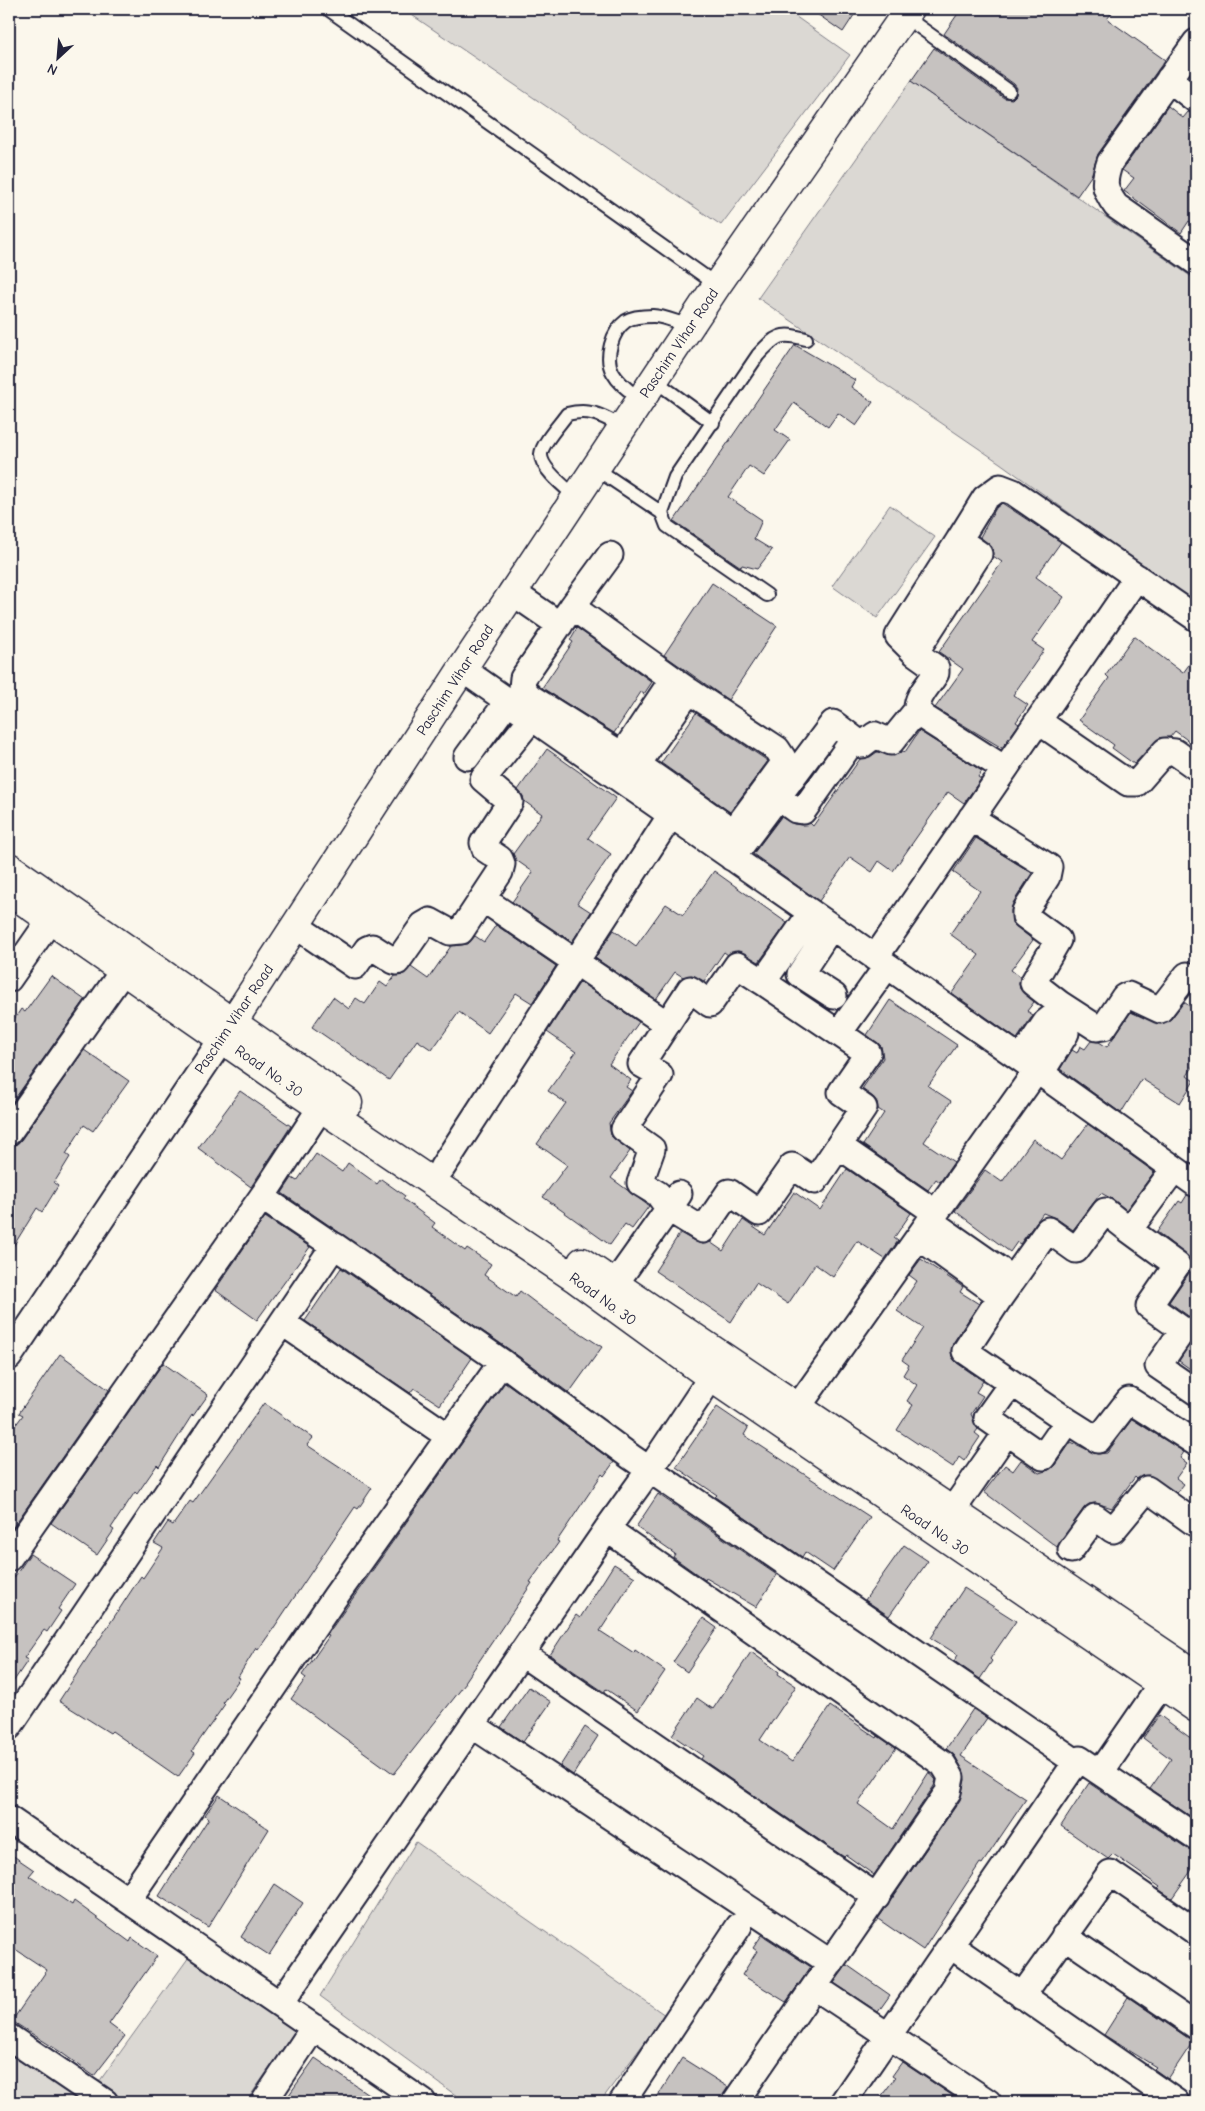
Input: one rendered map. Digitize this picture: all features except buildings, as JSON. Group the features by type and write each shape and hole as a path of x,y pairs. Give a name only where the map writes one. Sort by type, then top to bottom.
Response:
{"street":[{"name":"Paschim Vihar Road","path":"13,1343 228,1031 462,668 717,285 907,12"},
{"path":"1196,42 1110,162 1104,178 1106,193 1116,206 1196,262"},
{"path":"1169,79 1196,100"},
{"path":"732,858 833,723 862,745 876,734 891,742 917,710 917,704 936,673 936,668 915,653 979,554 959,540 985,498 1000,486 1013,492 1196,618"},
{"path":"512,592 566,616 681,685 777,749 782,758 782,766 734,830 626,765 530,697 522,688 523,678 566,616 610,555"},
{"path":"839,1033 971,818 1137,577"},
{"path":"462,668 532,718 626,765 671,815 1188,1174 1135,1235"},
{"path":"626,765 681,685"},
{"path":"467,757 508,701"},
{"path":"917,710 925,718 1004,769"},
{"path":"296,926 355,966 367,949 372,947 394,962 397,962 423,925 432,922 450,932 458,932 483,899 500,872 502,864 500,859 485,849 483,843 510,802 483,780 532,718"},
{"path":"1038,721 1128,783 1137,783 1165,751 1175,752 1196,766"},
{"path":"442,1168 671,815"},
{"path":"971,818 1049,867 1048,877 1025,911 1025,916 1056,938 1058,943 1033,983 1064,1015 1101,1028 1104,1027 1124,997 1128,995 1160,1010 1187,975 1196,978"},
{"name":"Road No. 30","path":"9,867 228,1031 321,1107 576,1279 718,1368 957,1524 1190,1667"},
{"name":"Road No. 30","path":"9,891 123,971 228,1031 442,1168 615,1284 718,1368 798,1407 957,1524 1161,1684 1196,1708"},
{"path":"483,899 667,1024"},
{"path":"9,979 50,920"},
{"path":"763,982 821,920"},
{"path":"821,920 800,974 834,996"},
{"path":"653,1176 682,1203 702,1230 729,1192 759,1213 792,1166 815,1182 864,1108 841,1092 868,1053 737,965 710,1004 690,989 641,1064 660,1075 624,1129 652,1149 640,1183 658,1194 682,1203"},
{"path":"9,1132 123,971"},
{"path":"798,1407 928,1224 1033,1068 1066,1033 1064,1015"},
{"path":"9,1558 264,1194 321,1107"},
{"path":"839,1146 928,1224 1007,1288"},
{"path":"264,1194 269,1202 502,1362 650,1469 1076,1762"},
{"path":"615,1284 682,1203"},
{"path":"1196,1392 1158,1366 1183,1330 1149,1306 1177,1265 1105,1211 1076,1250 1048,1230 965,1351 1098,1440 1129,1400 1196,1443"},
{"path":"9,1727 334,1246"},
{"path":"283,1322 448,1436"},
{"path":"128,1900 335,1597 502,1362"},
{"path":"280,2004 718,1368"},
{"path":"1012,1383 987,1418 1007,1432 1043,1456 1068,1421"},
{"path":"957,1524 1007,1432"},
{"path":"1071,1550 1095,1517 1113,1530 1147,1488 1196,1524"},
{"path":"607,1529 943,1764 951,1777 948,1792 735,2102"},
{"path":"521,1653 877,1897"},
{"path":"1101,1772 1161,1684 1190,1667"},
{"path":"472,1725 832,1963"},
{"path":"844,2102 1076,1762 1082,1759 1196,1837"},
{"path":"9,1819 423,2102"},
{"path":"1022,1996 1110,1873 1196,1932"},
{"path":"622,2102 739,1926"},
{"path":"1064,1936 1196,2026"},
{"path":"952,1946 1176,2102"},
{"path":"815,1987 888,2038 988,2102"},
{"path":"264,2102 314,2027"},
{"path":"9,2037 105,2102"}],"lane":[{"path":"328,9 717,285"},
{"path":"907,12 1009,90"},
{"path":"690,326 654,316 628,319 620,327 609,354 610,364 620,382 647,390 713,423"},
{"path":"662,513 675,477 758,355 773,340 788,334 806,339"},
{"path":"576,497 544,464 541,454 545,445 567,414 587,411 599,414 623,426"},
{"path":"596,468 662,513 667,526 767,595"}],"shaded area":[{"path":"403,9 785,9 850,55 721,225"},
{"path":"911,81 1196,280 1196,604 1000,463 758,298"},
{"path":"890,505 935,537 877,618 832,586"},
{"path":"416,1842 665,2015 600,2102 465,2102 320,1996"},
{"path":"189,1957 295,2031 246,2102 123,2102 96,2086"},
{"path":"9,2054 83,2102 9,2102"}]}
